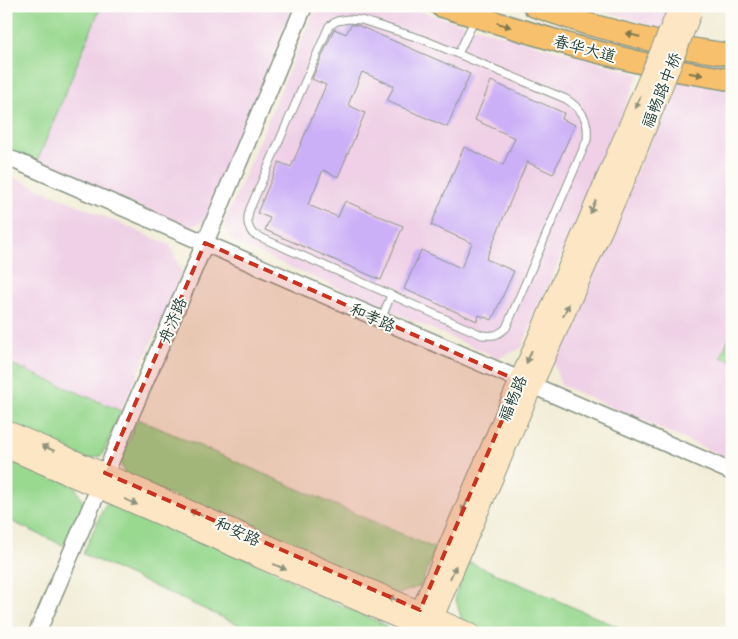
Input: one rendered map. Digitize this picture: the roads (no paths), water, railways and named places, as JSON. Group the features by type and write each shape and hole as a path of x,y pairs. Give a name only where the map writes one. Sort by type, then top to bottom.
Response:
{"main road":[{"name":"春华大道","path":"441,6 574,46 653,66 732,80"},
{"name":"春华大道","path":"534,6 584,22 673,46 732,55"},
{"name":"福畅路中桥","path":"621,166 686,8"},
{"name":"福畅路","path":"424,626 525,384 621,166"},
{"name":"和安路","path":"6,430 102,480 424,626 470,633"},
{"name":"和安路","path":"6,448 102,480"}],"street":[{"name":"舟济路","path":"37,633 205,243 304,6"},
{"name":"和孝路","path":"9,158 525,384 732,472"}],"lane":[{"path":"458,54 476,17"},
{"path":"348,19 360,20 422,39 566,100 576,106 583,114 588,130 586,140 506,328 500,334 492,336 482,335 391,295 253,234 248,228 249,211 329,26 337,21 348,19"},
{"path":"380,320 391,295"}]}
